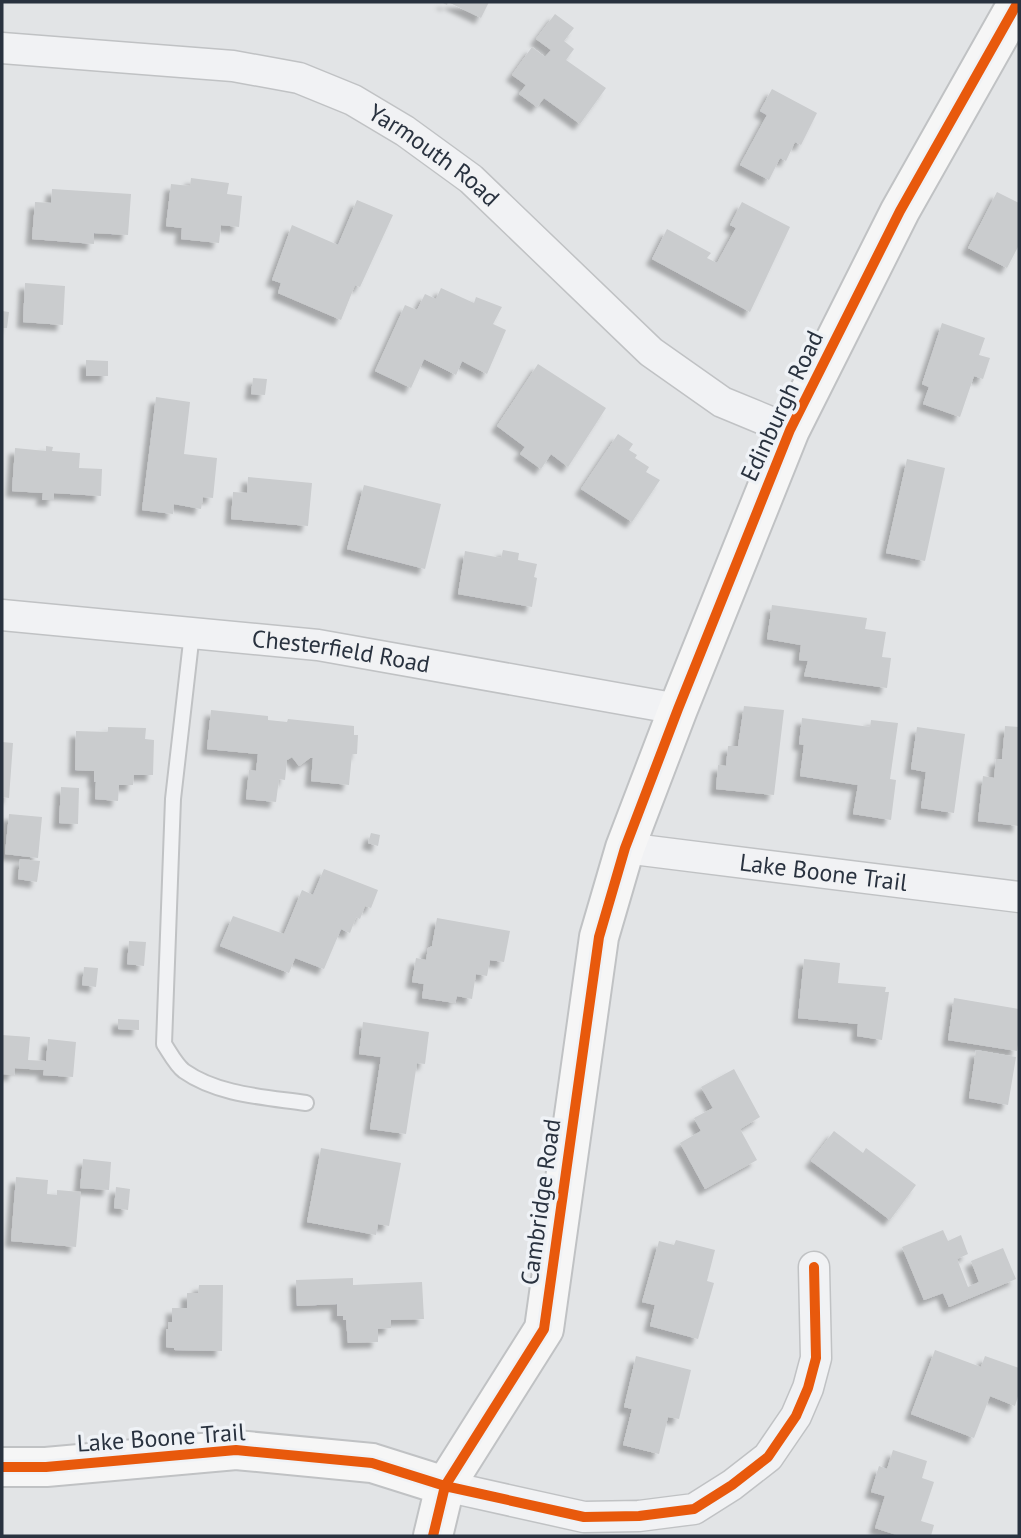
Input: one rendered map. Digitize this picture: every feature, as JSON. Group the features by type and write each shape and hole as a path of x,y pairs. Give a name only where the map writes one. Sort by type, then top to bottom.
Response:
{"street":[{"name":"Edinburgh Road","path":"625,848 790,430 900,211 1018,2"},
{"name":"Yarmouth Road","path":"2,48 233,66 299,78 354,100 405,131 471,180 650,352 722,402 790,430"},
{"name":"Chesterfield Road","path":"2,615 318,645 678,709"},
{"name":"Lake Boone Trail","path":"625,848 1019,897"},
{"name":"Cambridge Road","path":"433,1536 445,1486 544,1329 599,937 625,848"},
{"path":"445,1486 584,1517 639,1516 694,1509 732,1485 768,1457 796,1416 808,1388 816,1358 814,1267"},
{"name":"Lake Boone Trail","path":"2,1467 46,1467 236,1450 372,1463 445,1486"}],"lane":[{"path":"192,634 173,799 164,1044 181,1070 210,1084 247,1095 306,1103"}],"building":[{"path":"448,2 489,2 481,18"},
{"path":"555,14 574,28 564,41 574,49 566,60 606,88 580,124 544,98 537,107 519,94 526,85 512,75 532,47 545,57 551,50 536,39"},
{"path":"772,89 817,113 801,145 795,142 786,161 780,158 769,180 740,165 767,115 760,111"},
{"path":"191,178 229,183 227,194 242,196 239,227 221,225 219,243 181,239 182,228 166,226 171,184 190,186"},
{"path":"52,189 131,194 128,235 94,233 94,244 32,239 35,202 51,203"},
{"path":"997,192 1019,203 1019,245 1007,268 968,248"},
{"path":"357,200 393,215 360,287 355,285 341,320 278,293 281,283 272,280 292,225 338,245"},
{"path":"742,202 790,227 750,312 652,259 667,229 711,253 707,258 717,263 736,228 730,225"},
{"path":"25,283 65,286 63,325 23,322"},
{"path":"441,288 474,303 476,297 502,307 493,324 506,330 487,374 462,361 456,375 424,359 411,388 375,371 405,305 417,310 425,294 436,299"},
{"path":"2,311 9,312 7,328 2,328"},
{"path":"942,323 985,338 979,355 990,358 983,379 974,376 960,417 923,404 929,387 922,384"},
{"path":"86,360 108,361 108,376 86,376"},
{"path":"538,364 606,408 568,467 551,454 541,469 520,454 525,447 497,426"},
{"path":"253,378 267,379 265,395 251,394"},
{"path":"156,397 190,402 184,454 217,458 213,498 203,497 201,509 174,504 173,514 142,510"},
{"path":"618,434 633,444 629,450 637,455 635,458 649,467 646,472 660,480 632,522 581,489"},
{"path":"46,446 53,447 52,451 80,453 79,468 102,469 101,496 54,493 54,500 42,500 43,493 12,491 15,448 46,451"},
{"path":"907,459 945,468 925,561 886,553"},
{"path":"248,477 312,483 308,526 231,519 233,492 247,493"},
{"path":"364,485 441,504 425,569 347,549"},
{"path":"503,550 519,553 518,560 537,564 532,607 458,594 465,551 501,558"},
{"path":"772,605 867,618 865,629 886,632 882,657 891,658 887,688 804,676 808,661 799,660 801,645 767,639"},
{"path":"744,706 784,710 774,795 716,789 718,765 726,766 728,746 738,746"},
{"path":"211,710 268,716 268,720 287,722 288,719 354,726 354,735 358,735 357,754 352,754 349,785 311,781 313,758 299,766 292,757 287,760 285,780 279,779 276,802 246,799 249,770 256,771 258,754 207,749"},
{"path":"802,718 870,727 871,720 898,723 890,779 896,780 891,820 853,814 858,785 800,776 804,745 799,744"},
{"path":"1005,726 1019,727 1019,826 978,821 983,776 994,778 996,759 1002,759"},
{"path":"108,727 146,728 145,739 154,740 153,775 134,775 133,785 119,785 118,801 95,799 94,771 75,770 76,731 108,732"},
{"path":"917,727 965,734 954,813 921,808 926,772 911,769"},
{"path":"2,742 13,743 9,798 2,797"},
{"path":"61,787 79,788 78,824 59,823"},
{"path":"9,814 42,817 38,858 5,854"},
{"path":"371,833 380,835 378,846 368,843"},
{"path":"20,859 40,861 37,882 18,879"},
{"path":"324,869 378,890 371,908 365,906 360,919 356,917 350,933 341,929 324,969 295,958 289,973 220,946 233,916 284,934 302,890 313,895"},
{"path":"437,918 510,931 504,962 490,960 487,976 476,974 472,999 457,996 455,1003 422,998 424,984 412,982 416,958 426,960 428,948 432,946"},
{"path":"129,941 146,942 144,966 127,964"},
{"path":"804,959 840,963 838,983 886,987 885,992 889,992 882,1040 857,1036 858,1024 798,1018"},
{"path":"84,967 98,968 96,987 82,985"},
{"path":"954,998 1019,1009 1017,1051 948,1040"},
{"path":"118,1019 139,1020 139,1030 118,1029"},
{"path":"363,1022 429,1032 425,1064 417,1063 406,1134 370,1129 381,1057 359,1054"},
{"path":"2,1035 30,1037 28,1060 46,1061 48,1039 76,1042 73,1077 43,1075 44,1070 15,1068 14,1075 2,1074"},
{"path":"976,1050 1016,1057 1008,1105 969,1098"},
{"path":"734,1069 760,1117 740,1129 757,1160 705,1189 680,1143 701,1131 694,1118 713,1108 701,1087"},
{"path":"834,1131 863,1153 866,1148 916,1185 890,1220 811,1161"},
{"path":"321,1148 401,1163 389,1226 378,1224 376,1235 307,1222"},
{"path":"83,1159 111,1162 109,1190 80,1188"},
{"path":"16,1177 48,1180 47,1194 57,1195 57,1190 81,1192 76,1247 11,1241"},
{"path":"116,1187 130,1189 128,1210 114,1208"},
{"path":"943,1230 948,1241 961,1235 968,1254 957,1259 968,1287 979,1282 971,1261 1003,1248 1016,1279 949,1307 943,1293 924,1300 902,1247"},
{"path":"676,1240 715,1250 707,1281 714,1283 698,1339 650,1326 655,1305 642,1302 659,1241 674,1245"},
{"path":"353,1278 353,1285 422,1282 424,1319 391,1320 391,1328 378,1329 378,1342 348,1343 346,1320 343,1320 343,1316 337,1316 337,1304 297,1306 296,1280"},
{"path":"199,1285 223,1285 222,1351 174,1350 166,1347 166,1329 168,1322 172,1322 172,1308 187,1308 187,1293 198,1293"},
{"path":"935,1350 981,1367 985,1356 1019,1368 1019,1393 1015,1406 990,1396 974,1438 911,1414"},
{"path":"636,1356 691,1370 679,1419 668,1417 659,1454 623,1445 632,1409 624,1407"},
{"path":"893,1450 927,1461 922,1478 934,1482 921,1521 934,1525 931,1536 900,1536 875,1528 885,1496 871,1492 879,1466 887,1469"}],"cycle path":[{"path":"433,1536 445,1486 544,1329 599,937 625,848 678,709 790,430 900,211 1018,2"},
{"path":"2,1467 46,1467 236,1450 372,1463 445,1486 584,1517 639,1516 694,1509 732,1485 768,1457 796,1416 808,1388 816,1358 814,1267"}]}
